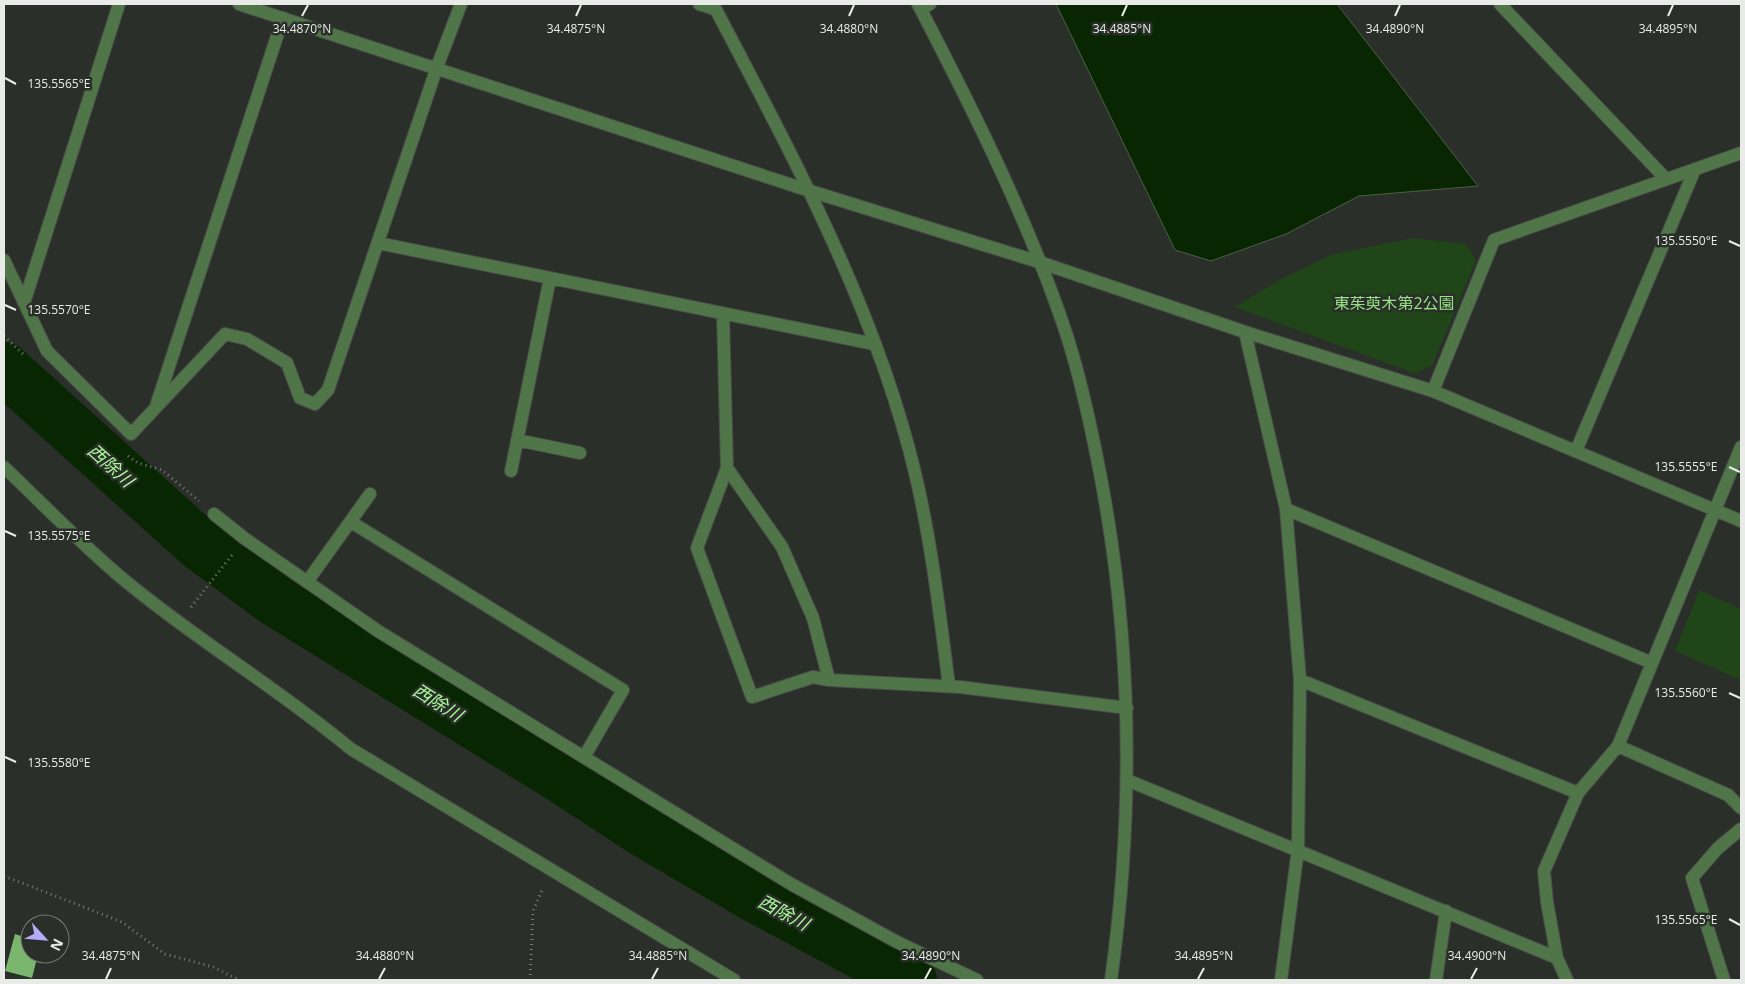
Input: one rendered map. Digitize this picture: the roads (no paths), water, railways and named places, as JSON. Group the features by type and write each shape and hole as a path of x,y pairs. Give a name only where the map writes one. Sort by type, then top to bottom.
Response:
{"street":[{"path":"24,302 119,4"},
{"path":"240,4 437,67 807,190 1039,262 1245,332 1433,391 1741,522"},
{"path":"4,260 47,351 132,434 225,334 247,339 287,363 300,398 315,404 328,390 437,67 461,4"},
{"path":"699,4 714,6 807,190 854,289 894,400 916,477 934,568 948,686"},
{"path":"1500,4 1666,179"},
{"path":"923,5 1019,208 1064,326 1088,416 1106,501 1117,582 1127,708 1127,780 1121,904 1111,980"},
{"path":"156,408 283,18"},
{"path":"1433,391 1494,240 1741,153"},
{"path":"1576,452 1695,169"},
{"path":"378,242 874,344"},
{"path":"511,471 550,278"},
{"path":"723,313 727,468 697,548 752,697 813,677 830,680 948,686 1127,708"},
{"path":"1245,332 1286,509 1300,680 1298,849 1281,980"},
{"path":"517,440 580,453"},
{"path":"1567,980 1557,958 1546,902 1544,871 1578,794 1618,746 1741,447"},
{"path":"4,467 122,578 199,637 316,720 351,749 734,980"},
{"path":"727,468 782,547 813,618 830,680"},
{"path":"307,582 370,494"},
{"path":"1286,509 1652,663"},
{"path":"214,514 244,538 378,631 791,884 897,942 977,980"},
{"path":"351,522 623,690 584,757"},
{"path":"1300,680 1578,794"},
{"path":"1618,746 1728,795 1741,808"},
{"path":"1127,780 1298,849 1557,958"},
{"path":"1724,980 1692,878 1718,848 1741,829"},
{"path":"1436,980 1446,911"}],"waterway":[{"name":"西除川","path":"4,368 200,545 276,601 564,779 642,830 756,897 911,980"}],"park label":[{"name":"東茱萸木第2公園","path":"1394,303"}]}
